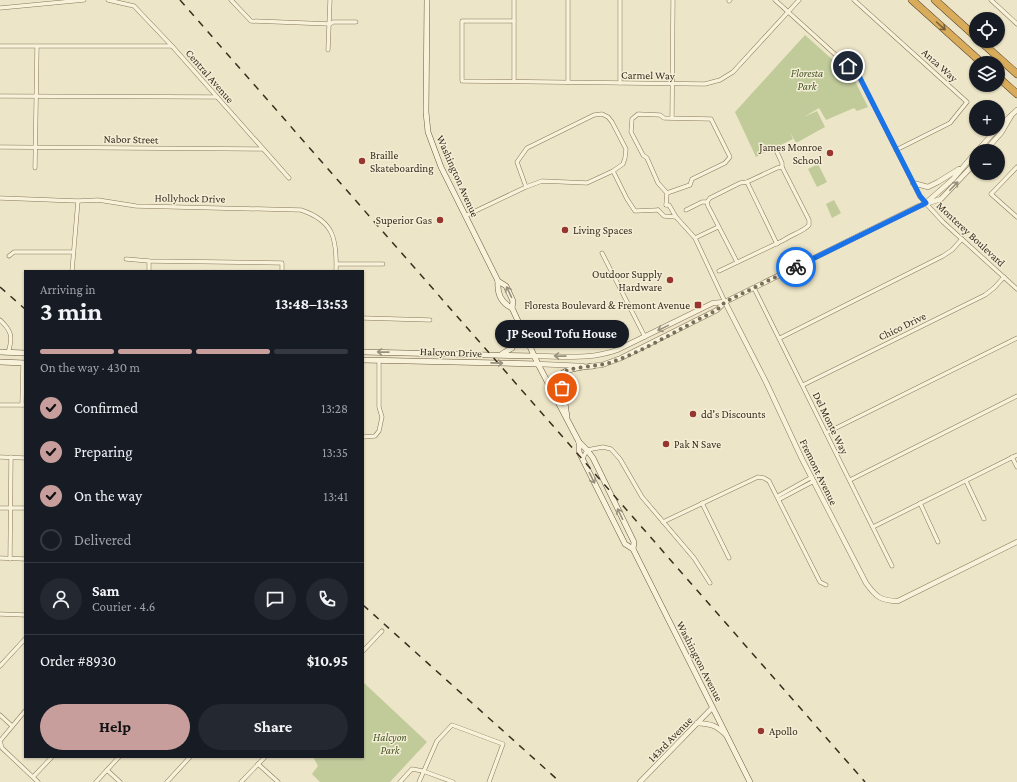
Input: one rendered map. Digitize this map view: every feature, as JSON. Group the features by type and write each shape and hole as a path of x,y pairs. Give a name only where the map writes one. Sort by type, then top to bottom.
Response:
{"highway":[{"path":"912,0 974,56"},
{"path":"934,0 969,31"},
{"path":"988,48 1017,74"},
{"path":"1005,83 1017,94"}],"main road":[{"name":"Washington Avenue","path":"427,0 426,112 428,132 441,167 498,282 498,290 505,305 512,308"},
{"name":"Washington Avenue","path":"498,282 506,286 513,301 512,308 538,364 579,442 593,458 634,542 633,549"},
{"path":"500,355 512,348 522,329"},
{"path":"0,352 24,353"},
{"name":"Halcyon Drive","path":"364,352 534,356"},
{"name":"Halcyon Drive","path":"364,360 538,364"},
{"path":"0,362 24,363"},
{"path":"568,421 562,388 559,380 560,375 572,369 593,366"},
{"name":"Washington Avenue","path":"579,442 579,452 625,544 633,549 750,782"}],"street":[{"path":"0,8 84,0"},
{"name":"Central Avenue","path":"108,0 134,6 172,46 289,178"},
{"path":"231,0 251,21 330,24 333,22 356,22"},
{"path":"328,50 330,0"},
{"path":"514,0 514,81"},
{"path":"568,0 568,82"},
{"path":"620,0 620,83"},
{"path":"672,118 673,0"},
{"name":"Monterey Boulevard","path":"775,0 859,76 920,196 940,219 1017,289"},
{"name":"Carmel Way","path":"514,21 462,21 462,81 705,84 720,80 733,72 799,0"},
{"name":"Anza Way","path":"854,0 967,102 950,123 896,150"},
{"path":"992,0 1017,24"},
{"path":"0,46 172,46"},
{"path":"35,168 37,47"},
{"path":"0,96 217,97"},
{"path":"1005,121 1017,110"},
{"path":"465,216 542,181 587,183 613,171 622,164 625,158 626,149 608,117 602,114 594,115 527,148 517,162 526,187"},
{"path":"658,210 660,206 666,205 667,193 658,183 647,158 643,155 631,132 632,119 638,114 660,115 664,118 711,119 730,157 725,162 692,179 690,185 667,193"},
{"path":"991,144 1001,133 1011,116"},
{"path":"984,144 990,136"},
{"name":"Nabor Street","path":"0,147 262,149"},
{"path":"720,270 776,244 807,227 809,224 809,220 782,167 782,163 776,150"},
{"path":"926,203 969,161"},
{"path":"913,183 928,187 964,166"},
{"path":"686,210 702,202 707,202 710,198 740,183 747,182 782,167"},
{"path":"1017,167 991,194 1017,217"},
{"path":"538,364 593,366 610,362 638,350 717,310 725,302 926,203 941,198 969,169"},
{"path":"613,171 627,199 635,211 658,210 664,216 676,217"},
{"path":"747,182 776,244"},
{"name":"Hollyhock Drive","path":"0,198 108,200 136,206 301,210 317,216 331,231 336,247 336,270"},
{"path":"72,270 78,200"},
{"path":"707,202 737,262"},
{"name":"Fremont Avenue","path":"666,205 669,205 676,217 695,238 813,479 866,583 874,595 886,601 898,601 1017,542"},
{"path":"695,238 718,226"},
{"path":"780,338 943,256 952,250 962,239"},
{"path":"9,256 14,252 74,252"},
{"path":"602,253 645,337"},
{"path":"126,259 149,261 282,263 282,270"},
{"path":"149,261 149,270"},
{"path":"337,264 383,264"},
{"name":"Chico Drive","path":"803,385 985,295 1004,277"},
{"name":"Del Monte Way","path":"754,288 892,566"},
{"path":"534,356 593,356 617,350 713,303 725,302"},
{"path":"364,318 430,320"},
{"path":"0,320 9,330 11,341 8,353"},
{"path":"826,433 1017,338"},
{"path":"364,437 370,438 375,436 379,431 382,417 379,407 380,360"},
{"path":"0,405 24,405 24,363"},
{"path":"850,480 1017,396"},
{"path":"583,458 587,450 603,447 611,449 620,459 642,497 694,558 710,583"},
{"path":"872,527 1017,455"},
{"path":"0,457 24,458"},
{"path":"10,558 11,457"},
{"path":"1012,457 1017,467"},
{"path":"663,522 758,476 764,478 770,481 820,582 826,585"},
{"path":"779,498 813,479"},
{"path":"966,481 984,519"},
{"path":"702,503 729,558"},
{"path":"920,504 938,542"},
{"path":"0,508 24,508"},
{"path":"0,558 24,559"},
{"path":"0,614 24,615"},
{"path":"364,649 382,631"},
{"path":"0,666 24,640"},
{"name":"143rd Avenue","path":"640,782 712,708"},
{"path":"24,712 0,741 2,748 38,782"},
{"path":"0,715 12,726"},
{"path":"698,723 718,727 727,736"},
{"path":"419,782 437,741 452,725 503,744 489,782"},
{"path":"33,777 51,758"},
{"path":"96,782 118,758"},
{"path":"167,782 189,758"},
{"path":"241,782 264,758"},
{"path":"258,764 278,782"},
{"path":"400,782 412,769 423,771 453,782"},
{"path":"106,770 120,782"}],"green space":[{"name":"Floresta Park","path":"805,35 854,79 868,107 857,111 854,108 826,120 819,108 804,117 817,111 825,127 796,143 790,132 793,139 756,157 735,112"},
{"path":"818,164 827,182 817,187 808,169"},
{"path":"834,200 841,213 832,218 826,204"},
{"name":"Halcyon Park","path":"364,683 427,742 390,782 320,782 312,774 318,766 314,758 364,758"}],"railway":[{"path":"180,0 865,782"},
{"path":"0,287 24,308"},
{"path":"364,606 560,782"}],"way so far":[{"path":"562,388 559,380 560,375 566,371 602,365 621,358 717,310 725,302 796,267"}],"place":[{"name":"James Monroe School","path":"830,153"},
{"name":"Braille Skateboarding","path":"362,161"},
{"name":"Superior Gas","path":"440,220"},
{"name":"Living Spaces","path":"565,230"},
{"name":"Outdoor Supply Hardware","path":"670,280"},
{"name":"Floresta Boulevard & Fremont Avenue","path":"698,305"},
{"name":"JP Seoul Tofu House","path":"562,388"},
{"name":"dd's Discounts","path":"693,414"},
{"name":"Pak N Save","path":"666,444"},
{"name":"Apollo","path":"761,731"}],"route":[{"path":"796,267 926,203 920,196 859,76 848,66"}]}
